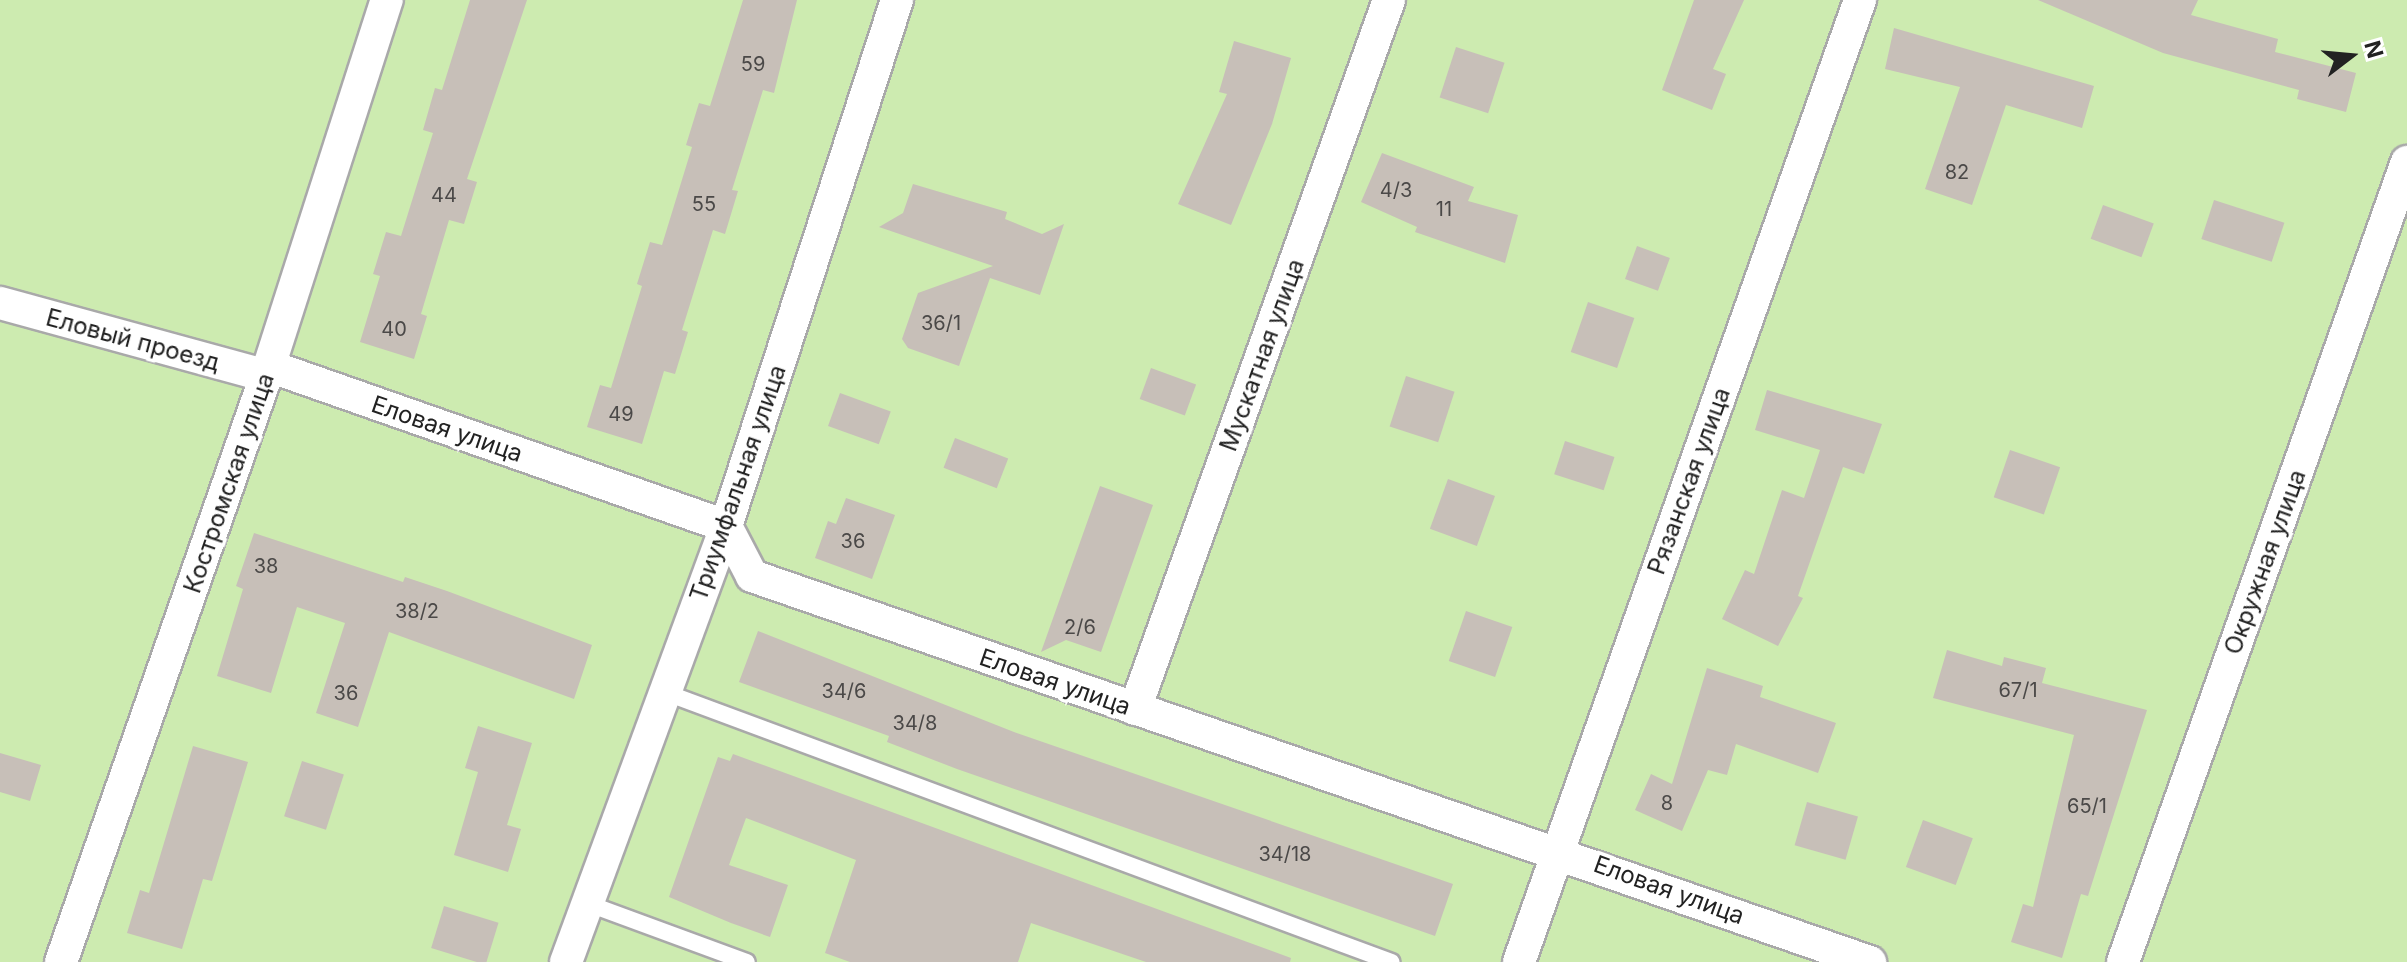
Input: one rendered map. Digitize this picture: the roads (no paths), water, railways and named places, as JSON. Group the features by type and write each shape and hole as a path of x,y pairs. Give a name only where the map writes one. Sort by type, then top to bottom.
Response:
{"street":[{"name":"Костромская улица","path":"61,962 267,371 387,0"},
{"name":"Триумфальная улица","path":"566,962 726,526 897,0"},
{"name":"Мускатная улица","path":"1135,709 1389,0"},
{"name":"Рязанская улица","path":"1519,962 1860,0"},
{"name":"Окружная улица","path":"2123,962 2407,162"},
{"name":"Еловый проезд","path":"0,303 267,371"},
{"name":"Еловая улица","path":"267,371 726,526 752,576 1135,709 1558,850 1870,962"}],"lane":[{"path":"664,692 1391,962"},
{"path":"589,904 747,962"}]}
